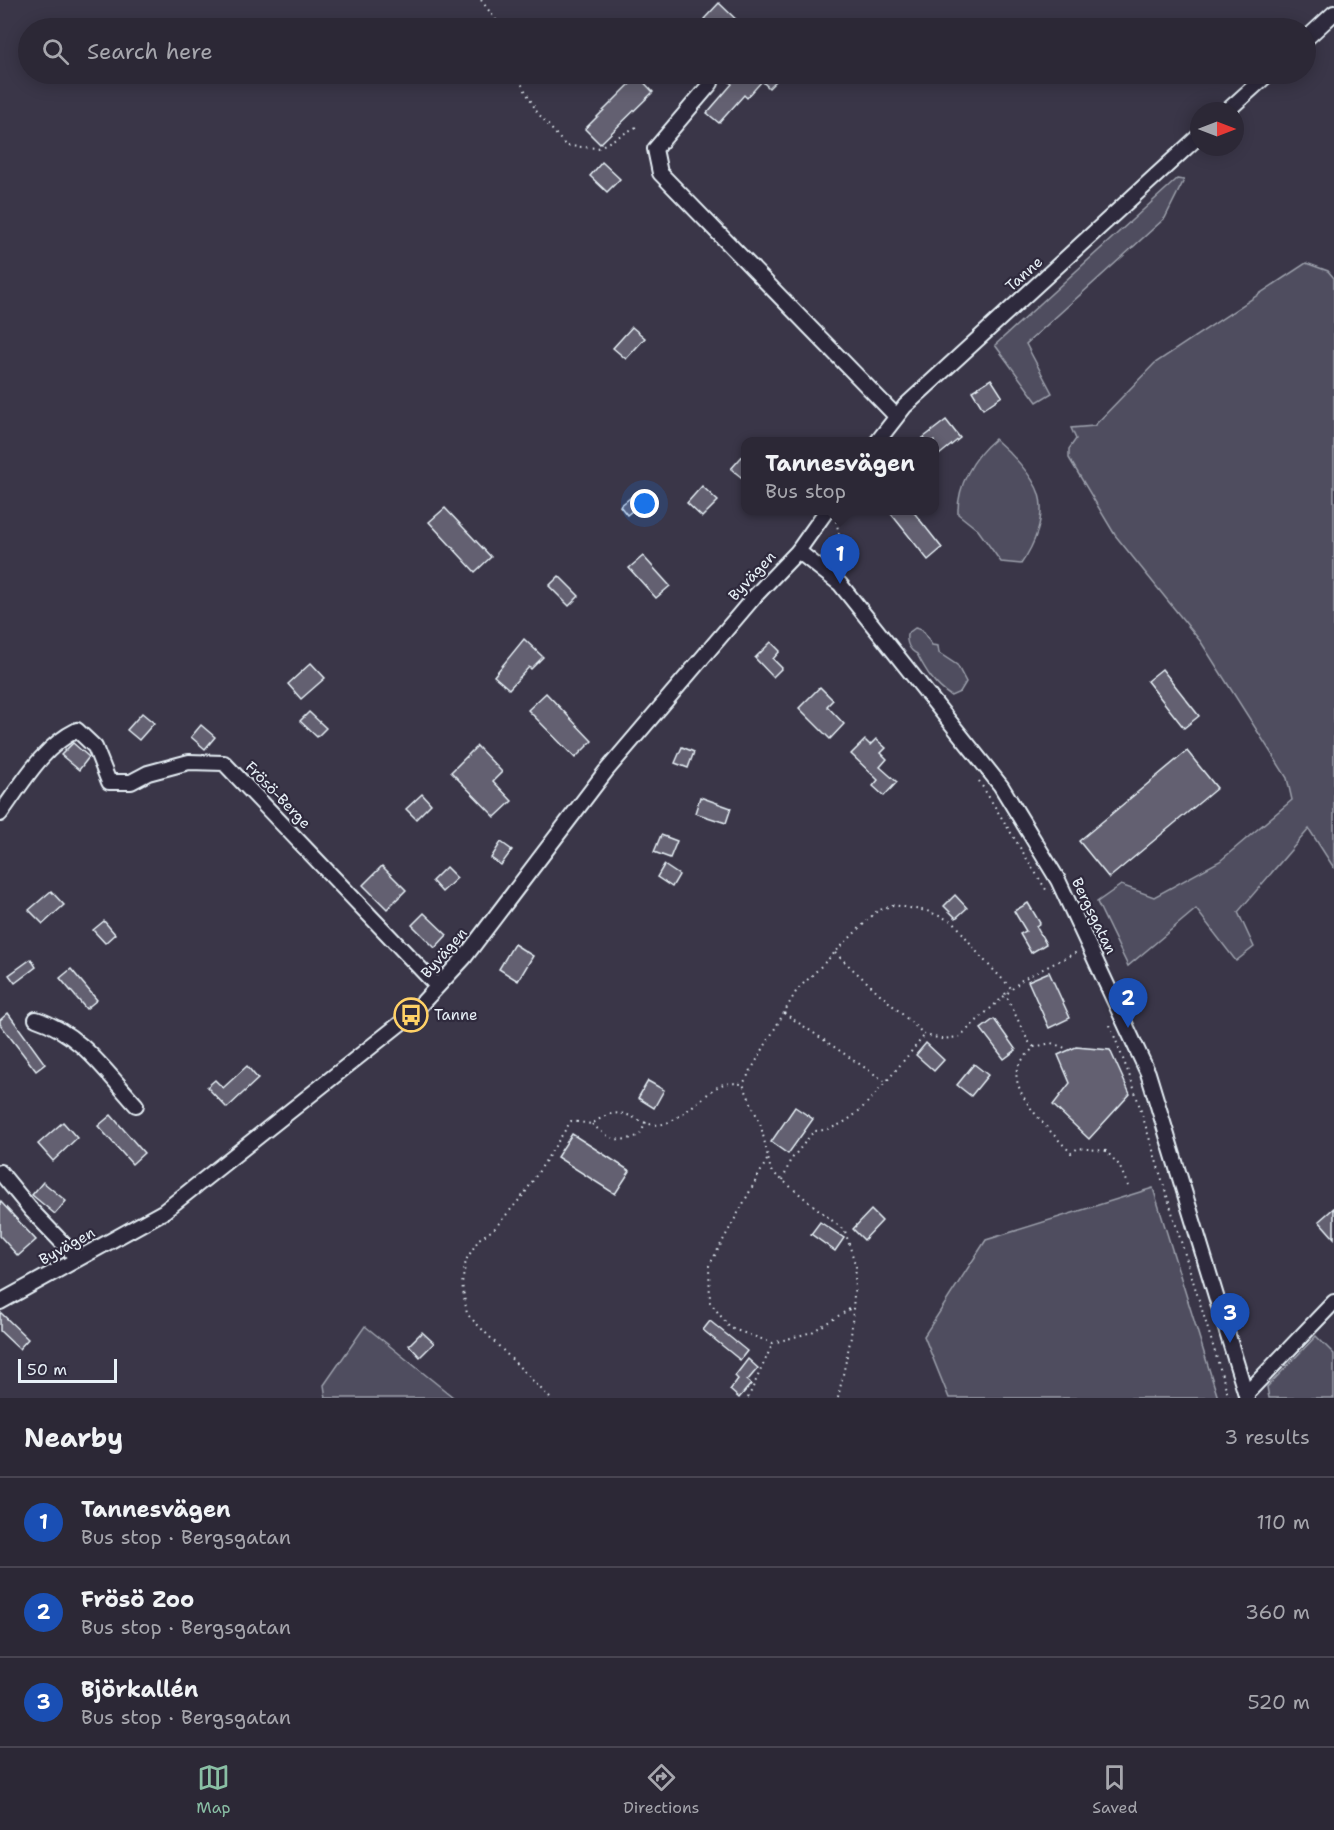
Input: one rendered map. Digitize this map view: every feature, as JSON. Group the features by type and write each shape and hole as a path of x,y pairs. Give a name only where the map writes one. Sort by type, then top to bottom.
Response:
{"street":[{"path":"1316,29 1334,13"},
{"path":"710,84 655,149 660,173 896,416"},
{"path":"1237,102 1257,84"},
{"name":"Tanne","path":"880,437 896,416 1190,144"},
{"path":"798,551 830,515"},
{"name":"Bergsgatan","path":"798,551 840,584 1001,786 1058,880 1148,1073 1247,1396"},
{"name":"Byvägen","path":"0,1302 163,1212 411,1015 464,958 606,771 754,596 798,551"},
{"name":"Frösö-Berge","path":"0,814 41,758 63,737 77,730 95,747 109,782 131,782 147,773 189,762 224,763 437,986"},
{"path":"36,1019 56,1026 68,1034 87,1051 136,1105"},
{"path":"0,1172 32,1211 77,1258"},
{"path":"1247,1396 1334,1302"}],"path":[{"path":"482,0 495,18"},
{"path":"522,84 537,112 566,146 598,148 636,127"},
{"path":"829,576 845,559 831,515"},
{"path":"975,776 989,794 1050,895"},
{"path":"743,1084 797,990 877,911 893,905 927,911 954,922 980,956 1011,988"},
{"path":"835,953 925,1035 942,1039 959,1037 1023,979 1083,948"},
{"path":"1005,993 1028,1041 1034,1047"},
{"path":"784,1013 886,1082"},
{"path":"1110,1024 1133,1086 1229,1398"},
{"path":"783,1180 790,1161 814,1131 830,1130 852,1119 925,1035"},
{"path":"1068,1049 1051,1043 1034,1047 1018,1067 1016,1085 1030,1107 1071,1154 1078,1148 1106,1151 1119,1165 1128,1186"},
{"path":"592,1124 606,1114 624,1113 646,1122 665,1124 723,1084 743,1084"},
{"path":"743,1084 761,1126 771,1171 845,1231 856,1267 851,1337 838,1398"},
{"path":"550,1398 467,1314 462,1284 466,1260 478,1239 494,1229 525,1193 571,1121 592,1124 609,1139 624,1142 640,1135 646,1122"},
{"path":"768,1159 709,1266 710,1302 730,1328 773,1343 812,1332 854,1307"},
{"path":"748,1398 773,1343"}],"shaded area":[{"path":"1177,179 1184,180 1165,218 1026,344 1052,393 1037,402 995,345"},
{"path":"1306,263 1328,271 1334,278 1334,868 1309,829 1238,912 1254,947 1236,961 1196,909 1128,966 1097,902 1121,885 1154,897 1220,861 1292,800 1287,778 1201,642 1115,535 1069,458 1069,449 1076,439 1071,428 1094,426 1155,363"},
{"path":"995,439 1026,471 1036,487 1041,503 1038,531 1021,564 1001,562 978,530 958,514 963,483 973,463"},
{"path":"915,628 922,630 932,645 938,646 939,653 957,665 966,682 960,692 951,696 940,687 927,672 917,654 910,648 907,634"},
{"path":"1153,1188 1218,1398 949,1398 924,1336 986,1240"},
{"path":"365,1326 454,1398 326,1398 324,1385"},
{"path":"1316,1336 1334,1354 1334,1398 1269,1398 1267,1387"}],"building":[{"path":"719,3 735,18 705,18"},
{"path":"630,84 646,84 653,92 600,144 585,129"},
{"path":"732,84 759,84 747,98 744,95 719,123 707,113"},
{"path":"602,162 620,179 607,192 590,176"},
{"path":"632,327 645,338 626,359 613,348"},
{"path":"991,379 1002,396 983,409 972,391"},
{"path":"946,420 960,438 939,455 939,437 924,437"},
{"path":"741,458 741,477 731,469"},
{"path":"702,486 718,501 702,517 687,503"},
{"path":"635,494 642,503 627,515 620,506"},
{"path":"445,508 491,557 475,572 429,522"},
{"path":"892,515 916,515 942,548 928,560"},
{"path":"643,556 670,586 656,598 629,568"},
{"path":"559,576 579,596 569,606 549,586"},
{"path":"524,639 543,657 531,669 529,667 509,689 494,676"},
{"path":"771,642 780,651 773,659 782,668 773,677 755,658"},
{"path":"311,663 325,678 301,699 288,684"},
{"path":"1162,669 1199,716 1184,728 1147,681"},
{"path":"820,687 833,700 827,706 844,724 830,739 799,708"},
{"path":"546,693 592,741 575,758 528,710"},
{"path":"309,712 326,728 317,737 300,721"},
{"path":"142,713 154,723 139,740 127,730"},
{"path":"201,725 215,737 205,749 191,737"},
{"path":"876,739 886,748 881,753 887,759 880,767 897,782 884,796 873,786 878,780 851,754 865,740 870,745"},
{"path":"73,743 89,757 79,770 61,755"},
{"path":"477,746 502,772 493,781 512,801 495,817 451,772"},
{"path":"682,747 694,752 688,768 675,763"},
{"path":"1187,751 1217,788 1109,878 1079,841"},
{"path":"422,794 431,804 416,819 406,809"},
{"path":"700,797 731,808 726,823 695,813"},
{"path":"661,835 677,841 670,858 654,852"},
{"path":"501,842 512,850 501,865 491,858"},
{"path":"664,865 679,875 672,887 657,877"},
{"path":"382,866 406,890 387,909 363,885"},
{"path":"446,867 457,878 442,892 432,881"},
{"path":"51,891 64,905 43,924 29,910"},
{"path":"955,895 967,908 956,918 944,906"},
{"path":"1028,903 1040,923 1036,926 1046,944 1031,953 1020,934 1026,931 1014,911"},
{"path":"424,913 447,935 435,948 412,925"},
{"path":"104,921 115,934 105,943 93,930"},
{"path":"514,944 533,956 518,981 499,969"},
{"path":"31,959 36,967 15,983 9,975"},
{"path":"71,969 97,1000 86,1009 60,978"},
{"path":"1049,972 1070,1018 1049,1028 1028,981"},
{"path":"8,1013 45,1064 36,1071 0,1024 0,1020"},
{"path":"994,1019 1016,1050 1004,1059 981,1029"},
{"path":"926,1043 944,1060 934,1071 916,1055"},
{"path":"1076,1047 1110,1050 1130,1094 1089,1139 1053,1105 1070,1083 1058,1055"},
{"path":"974,1064 988,1075 971,1096 957,1085"},
{"path":"247,1066 258,1079 227,1108 207,1087 215,1080 223,1088"},
{"path":"648,1081 664,1090 654,1108 638,1098"},
{"path":"795,1107 813,1119 788,1154 771,1142"},
{"path":"111,1115 144,1153 132,1164 98,1126"},
{"path":"63,1122 77,1138 53,1161 38,1144"},
{"path":"572,1134 630,1171 615,1194 557,1157"},
{"path":"43,1182 66,1201 55,1214 32,1195"},
{"path":"0,1201 36,1240 18,1256 0,1236"},
{"path":"1334,1208 1334,1238 1319,1221"},
{"path":"871,1210 882,1221 864,1240 853,1229"},
{"path":"820,1222 844,1238 835,1251 811,1234"},
{"path":"0,1312 28,1339 19,1349 0,1331"},
{"path":"710,1321 747,1351 740,1360 703,1330"},
{"path":"422,1332 434,1343 420,1357 409,1345"},
{"path":"748,1359 758,1368 747,1381 751,1384 739,1398 730,1390 738,1379 735,1376"}],"place":[{"name":"Tannesvägen","path":"840,584"},
{"name":"Tanne","path":"411,1015"},
{"name":"Frösö Zoo","path":"1128,1028"},
{"name":"Björkallén","path":"1230,1343"}]}
